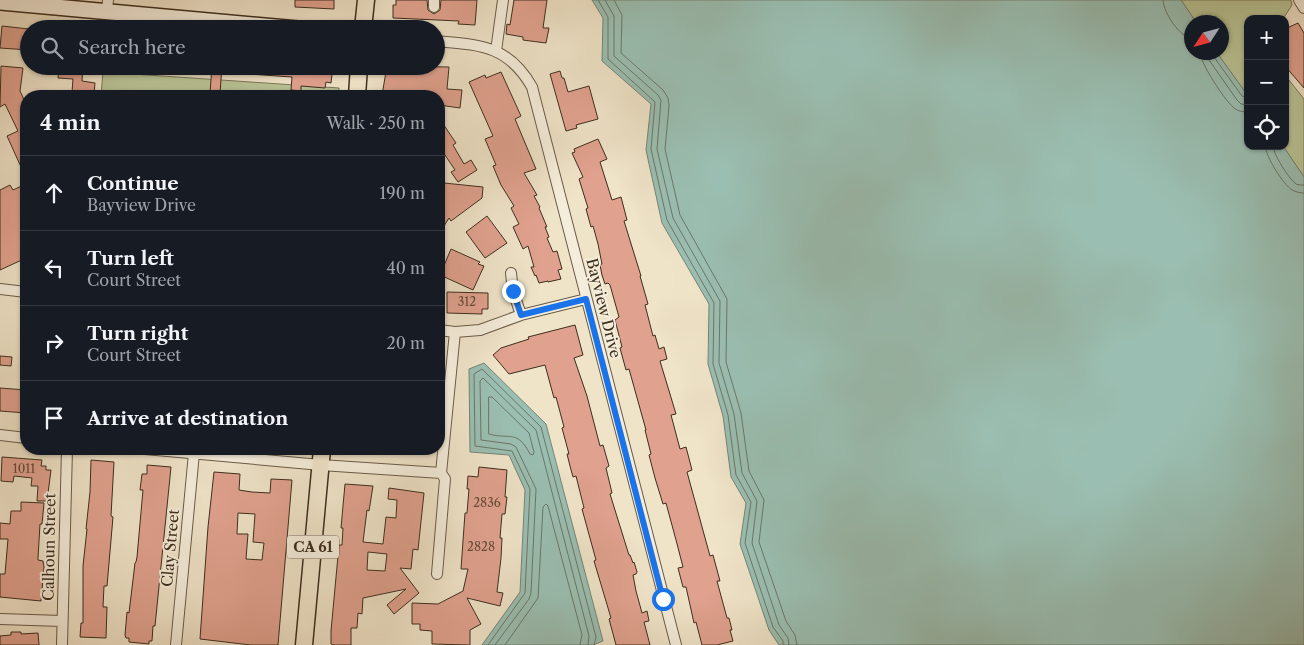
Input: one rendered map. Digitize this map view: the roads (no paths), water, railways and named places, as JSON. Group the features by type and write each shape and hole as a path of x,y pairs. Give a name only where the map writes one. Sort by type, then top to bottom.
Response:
{"main road":[{"path":"364,20 366,0"},
{"path":"0,2 108,6 224,20"},
{"path":"357,90 358,75"},
{"name":"CA 61","path":"304,645 321,457"}],"street":[{"path":"496,51 504,0"},
{"path":"1299,0 1304,8"},
{"name":"Bayview Drive","path":"445,42 470,44 496,51 511,60 523,71 532,87 676,645"},
{"path":"511,273 513,291 521,315"},
{"path":"0,289 20,291"},
{"path":"445,331 480,330 521,315 586,299"},
{"path":"445,433 455,332"},
{"path":"0,435 20,437"},
{"name":"Calhoun Street","path":"62,645 67,455"},
{"name":"Clay Street","path":"176,645 194,455"},
{"path":"258,455 321,457 441,474 445,478 437,574"},
{"path":"441,474 443,455"},
{"path":"0,619 62,621"}],"water":[{"path":"592,0 1181,0 1191,15 1184,15 1184,60 1222,60 1244,90 1244,150 1286,150 1304,177 1304,645 779,645 769,630 740,544 746,503 731,477 723,416 708,364 709,304 662,223 646,150 651,104 602,61 603,18"},
{"path":"484,363 546,424 603,641 593,645 482,645 520,592 525,490 509,455 470,452 469,369"}]}
